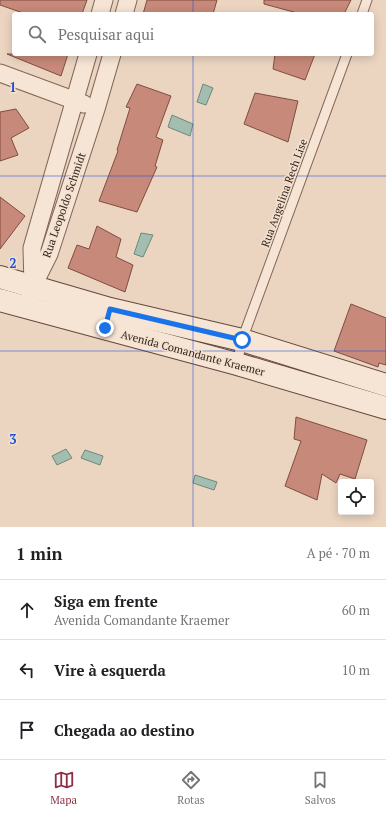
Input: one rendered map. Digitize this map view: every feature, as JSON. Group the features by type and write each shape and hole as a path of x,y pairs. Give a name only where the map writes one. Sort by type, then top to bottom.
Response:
{"main road":[{"name":"Avenida Comandante Kraemer","path":"0,277 33,286 107,319 237,364 382,407"},
{"name":"Avenida Comandante Kraemer","path":"0,300 28,308 242,340 385,384"},
{"path":"382,407 385,384"}],"street":[{"path":"101,12 104,0"},
{"path":"125,12 128,0"},
{"name":"Rua Leopoldo Schmidt","path":"33,286 32,248 87,56"},
{"name":"Rua Leopoldo Schmidt","path":"33,286 49,254 96,109 111,56"},
{"path":"0,73 96,109"},
{"path":"28,308 33,286"}],"lane":[{"path":"363,12 367,0"},
{"name":"Rua Angelina Rech Lise","path":"237,364 242,340 346,56"}],"shaded area":[{"path":"203,84 213,88 206,105 197,102"},
{"path":"172,115 193,124 190,136 168,127"},
{"path":"141,233 153,235 143,257 134,254"},
{"path":"66,449 72,458 57,465 52,456"},
{"path":"85,450 103,456 100,465 81,458"},
{"path":"195,475 217,482 214,490 193,483"}],"building":[{"path":"0,0 87,0 83,12 20,12 0,5"},
{"path":"147,0 217,0 214,12 144,12"},
{"path":"264,0 351,0 345,12 294,12 264,4"},
{"path":"7,54 12,54 12,56 67,56 61,76"},
{"path":"275,56 314,56 305,80 273,69"},
{"path":"137,84 171,96 156,137 163,140 155,166 157,167 137,212 99,201 118,151 117,150 130,108 126,107"},
{"path":"255,93 298,101 288,142 244,124"},
{"path":"16,109 29,128 11,138 18,155 0,161 0,112"},
{"path":"0,197 25,216 0,249"},
{"path":"97,226 121,239 116,257 133,265 125,292 68,268 77,245 89,249"},
{"path":"351,304 386,318 386,365 379,363 378,367 334,351"},
{"path":"296,417 367,440 355,479 340,474 336,483 322,474 317,500 285,486 301,441 294,439"}],"route":[{"path":"105,328 110,309 242,340"}]}
